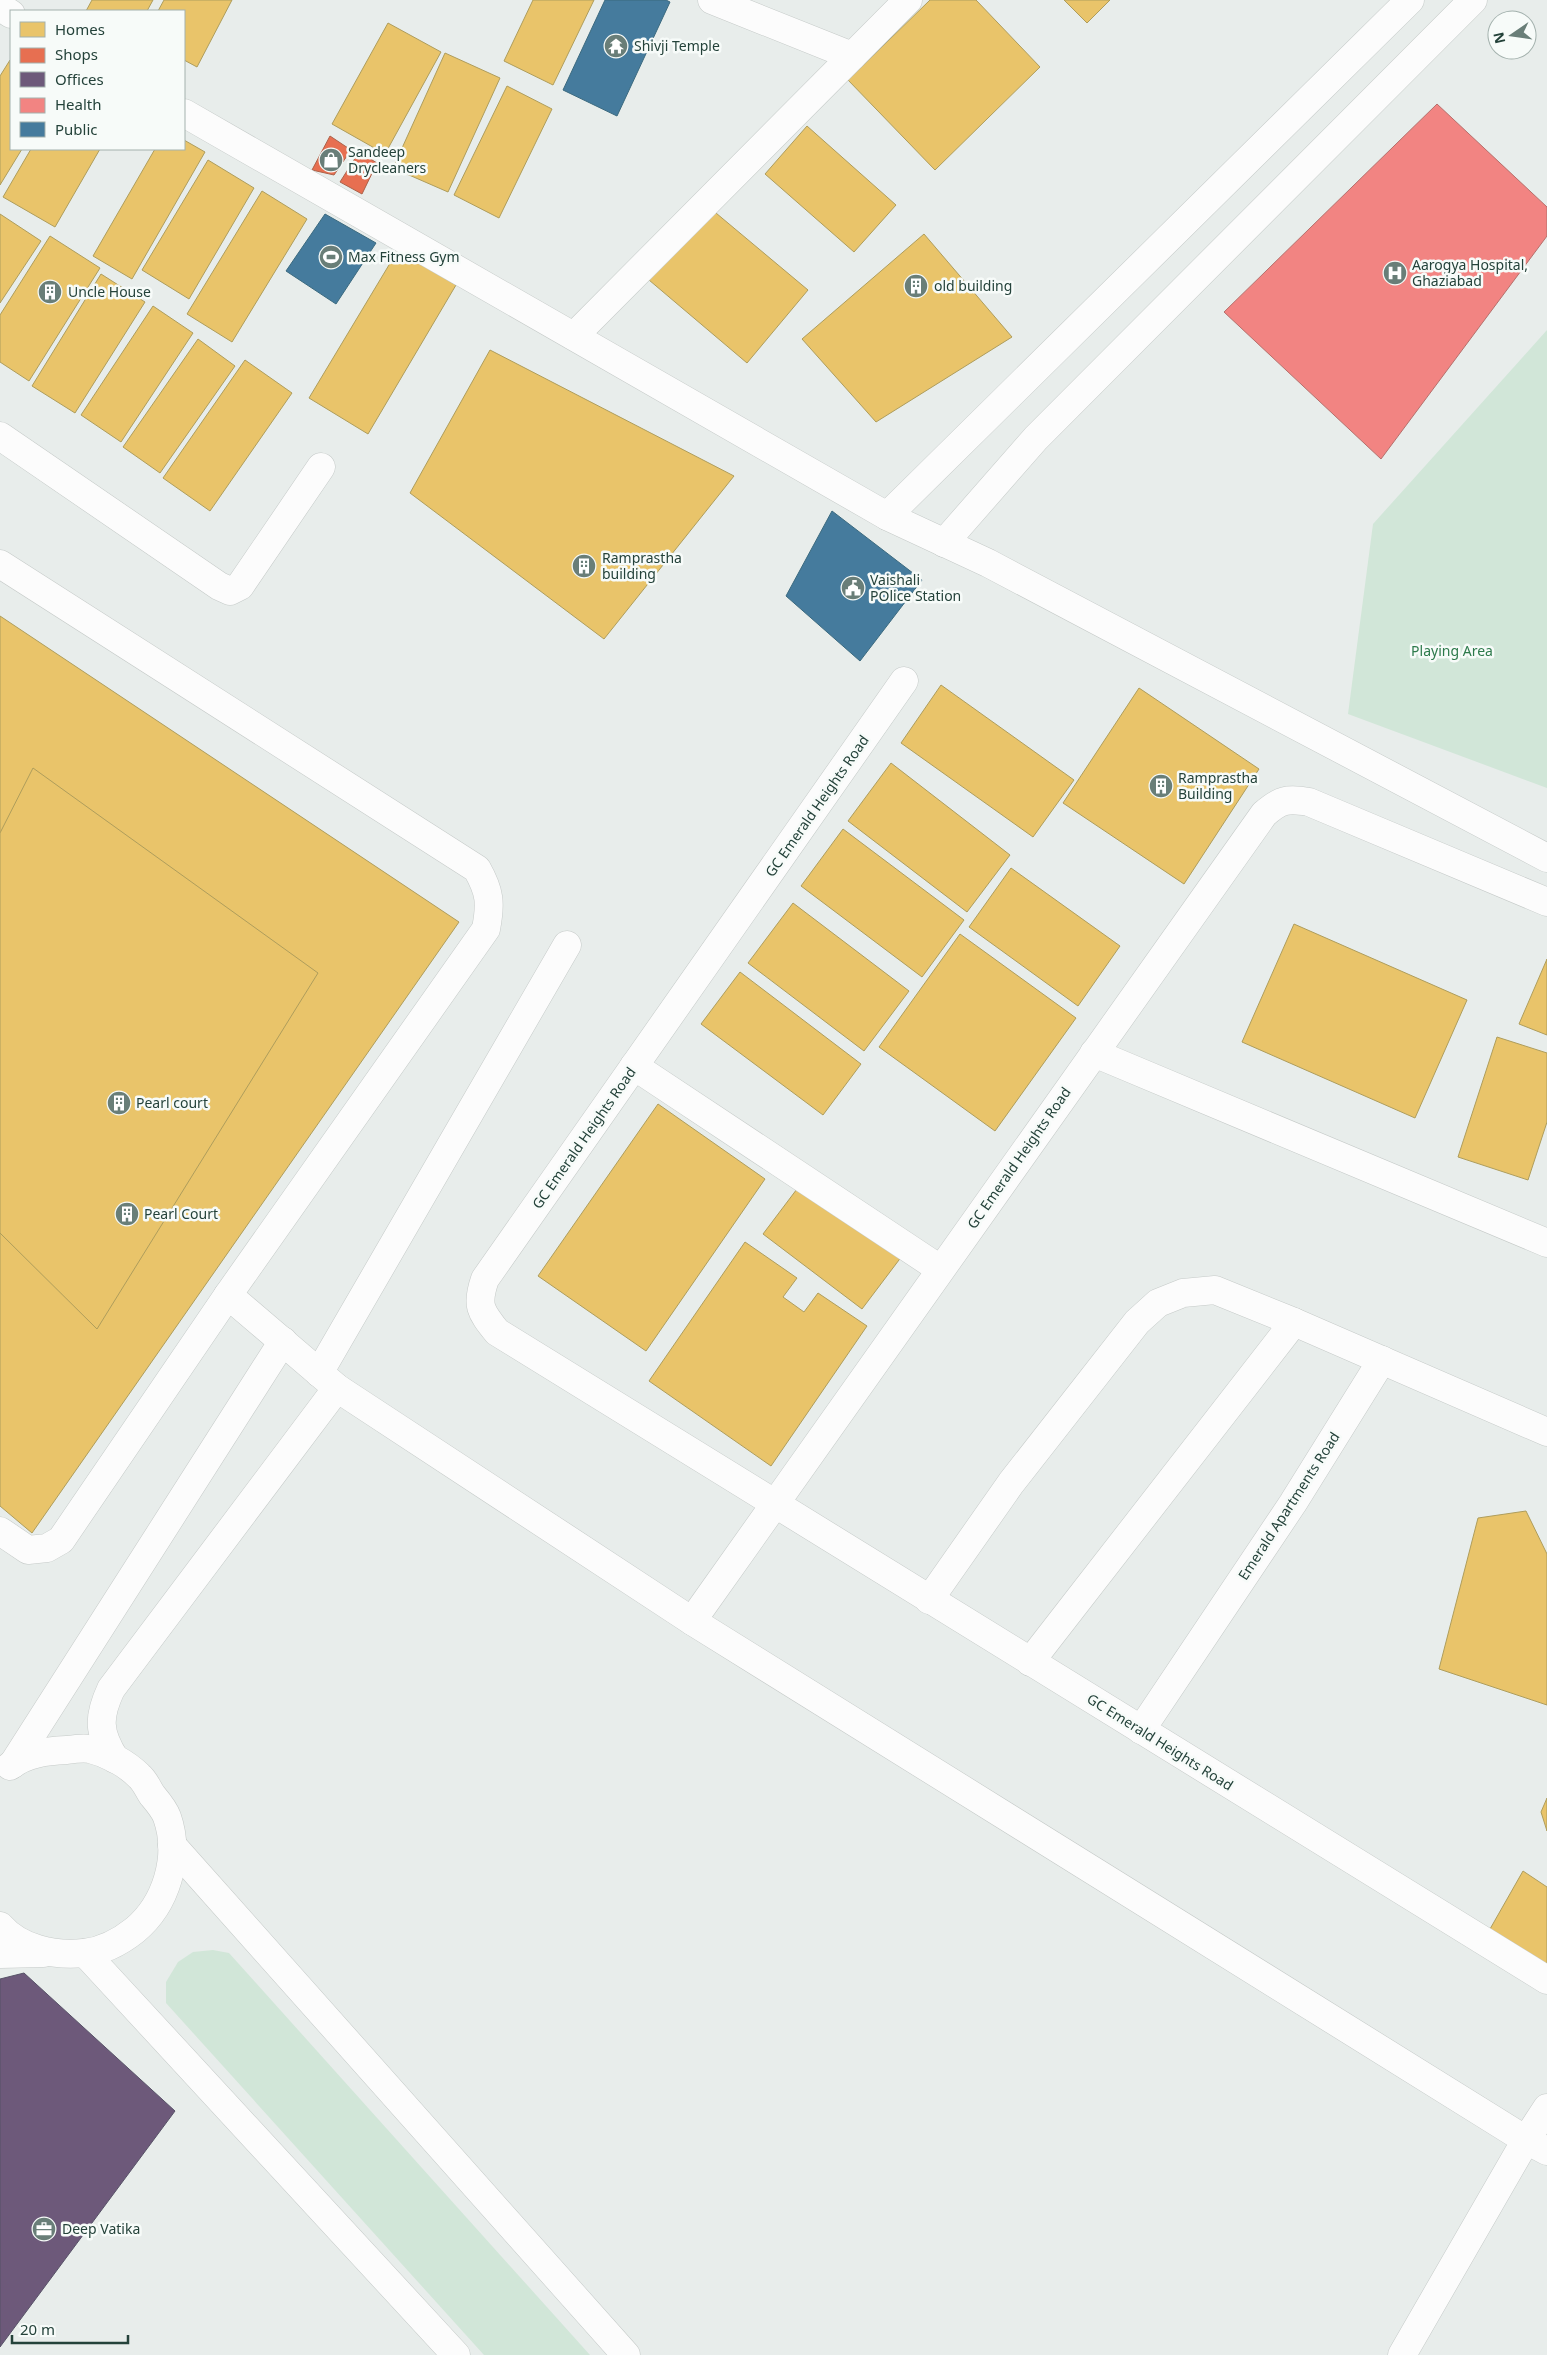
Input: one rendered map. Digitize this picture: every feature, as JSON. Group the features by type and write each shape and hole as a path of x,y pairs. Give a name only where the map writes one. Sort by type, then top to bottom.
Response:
{"street":[{"path":"712,0 852,56"},
{"path":"574,336 908,0"},
{"path":"898,521 1410,0"},
{"path":"944,543 1036,438 1473,0"},
{"path":"185,114 898,521 996,568 1547,858"},
{"path":"0,436 219,586 230,591 240,586 321,467"},
{"path":"0,564 477,869 487,887 489,910 486,929 228,1295 61,1540 47,1548 28,1550 0,1531"},
{"name":"GC Emerald Heights Road","path":"904,681 485,1279 479,1297 482,1313 497,1332 1547,1980"},
{"name":"GC Emerald Heights Road","path":"774,1502 1264,814 1277,803 1293,799 1309,802 1547,902"},
{"path":"115,1759 106,1745 101,1729 101,1709 111,1689 328,1381 567,945"},
{"path":"1094,1053 1547,1242"},
{"path":"634,1066 940,1269"},
{"path":"929,1600 1011,1483 1138,1322 1158,1303 1182,1293 1215,1290 1294,1322 1547,1432"},
{"path":"228,1295 328,1381 692,1620 1537,2145"},
{"path":"1030,1662 1294,1322"},
{"path":"6,1770 283,1341"},
{"name":"Emerald Apartments Road","path":"1141,1730 1293,1503 1382,1360"},
{"path":"692,1620 774,1502"},
{"path":"0,1954 85,1953 107,1948 127,1937 144,1922 159,1902 171,1872 172,1845 166,1816 140,1776 115,1759 88,1749 50,1750 41,1751 6,1770"},
{"path":"172,1845 626,2355"},
{"path":"0,1926 4,1932 32,1948 49,1953"},
{"path":"85,1953 456,2355"},
{"path":"1402,2355 1537,2145 1547,2108"}],"green space":[{"name":"Playing Area","path":"1547,330 1547,788 1348,714 1373,524"},
{"path":"213,1950 229,1953 590,2355 484,2355 166,2003 166,1982 178,1962 193,1952"}],"building: Homes":[{"path":"92,0 153,0 148,10 87,10"},
{"path":"164,0 232,0 197,67 185,61 185,10 159,10"},
{"path":"533,0 594,0 553,85 504,61"},
{"path":"930,0 976,0 1040,67 935,170 848,80"},
{"path":"1064,0 1110,0 1087,23"},
{"path":"388,23 441,52 385,154 332,124"},
{"path":"445,53 500,78 448,192 393,168"},
{"path":"10,60 10,150 21,150 0,185 0,76"},
{"path":"507,86 552,109 499,218 454,195"},
{"path":"807,126 896,205 854,252 765,174"},
{"path":"185,141 205,152 132,279 93,256 154,150 185,150"},
{"path":"30,150 99,150 55,227 3,197"},
{"path":"208,160 254,188 189,299 142,270"},
{"path":"262,191 307,219 232,342 187,314"},
{"path":"710,208 808,290 747,363 649,280"},
{"path":"0,214 41,241 0,303"},
{"name":"old building","path":"924,234 1012,337 876,422 802,339"},
{"name":"Uncle House","path":"50,236 100,268 29,381 0,362 0,315"},
{"path":"398,250 456,285 368,434 309,398"},
{"path":"101,274 145,302 75,413 32,386"},
{"path":"153,306 193,333 121,442 81,415"},
{"path":"198,339 235,366 160,473 123,447"},
{"name":"Ramprastha building","path":"490,350 734,476 604,639 410,493"},
{"path":"245,360 292,393 210,511 163,478"},
{"name":"Pearl Court","path":"0,616 459,922 32,1533 0,1506"},
{"path":"941,685 1074,780 1033,837 901,743"},
{"name":"Ramprastha Building","path":"1139,688 1259,769 1184,884 1063,803"},
{"path":"891,763 1010,855 967,912 848,821"},
{"name":"Pearl court","path":"33,768 318,973 97,1329 0,1233 0,833"},
{"path":"843,829 964,920 922,977 801,886"},
{"path":"1011,868 1120,946 1078,1006 969,927"},
{"path":"793,903 909,991 864,1051 748,963"},
{"path":"1294,924 1467,1000 1415,1118 1242,1042"},
{"path":"960,934 1076,1018 995,1131 879,1047"},
{"path":"1547,959 1547,1035 1519,1024"},
{"path":"740,972 861,1064 823,1115 701,1024"},
{"path":"1497,1037 1547,1053 1547,1122 1528,1180 1458,1157"},
{"path":"658,1104 765,1179 646,1351 538,1276"},
{"path":"803,1181 902,1256 862,1309 763,1234"},
{"path":"745,1242 797,1278 783,1297 804,1312 818,1293 867,1326 771,1466 649,1381"},
{"path":"1526,1511 1547,1554 1547,1705 1439,1669 1478,1518"},
{"path":"1547,1798 1547,1831 1541,1812"},
{"path":"1523,1871 1547,1887 1547,1966 1490,1929"}],"building: Shops":[{"name":"Sandeep Drycleaners","path":"330,136 351,150 334,175 312,170"},
{"path":"359,152 377,163 362,194 340,182"}],"building: Offices":[{"name":"Deep Vatika","path":"24,1973 175,2111 0,2347 0,1979"}],"building: Health":[{"path":"1437,104 1547,207 1547,236 1381,459 1224,312"}],"building: Public":[{"name":"Shivji Temple","path":"605,0 666,0 670,2 617,116 563,90"},
{"name":"Max Fitness Gym","path":"325,214 376,243 336,304 286,271"},
{"name":"Vaishali POlice Station","path":"832,511 922,580 860,661 786,596"}],"place":[{"name":"Shivji Temple","path":"616,46"},
{"name":"Sandeep Drycleaners","path":"331,160"},
{"name":"Max Fitness Gym","path":"331,257"},
{"name":"Aarogya Hospital, Ghaziabad","path":"1395,273"},
{"name":"old building","path":"916,286"},
{"name":"Uncle House","path":"50,292"},
{"name":"Ramprastha building","path":"584,566"},
{"name":"Vaishali POlice Station","path":"853,588"},
{"name":"Ramprastha Building","path":"1161,786"},
{"name":"Pearl court","path":"119,1103"},
{"name":"Pearl Court","path":"127,1214"},
{"name":"Deep Vatika","path":"44,2229"}]}
